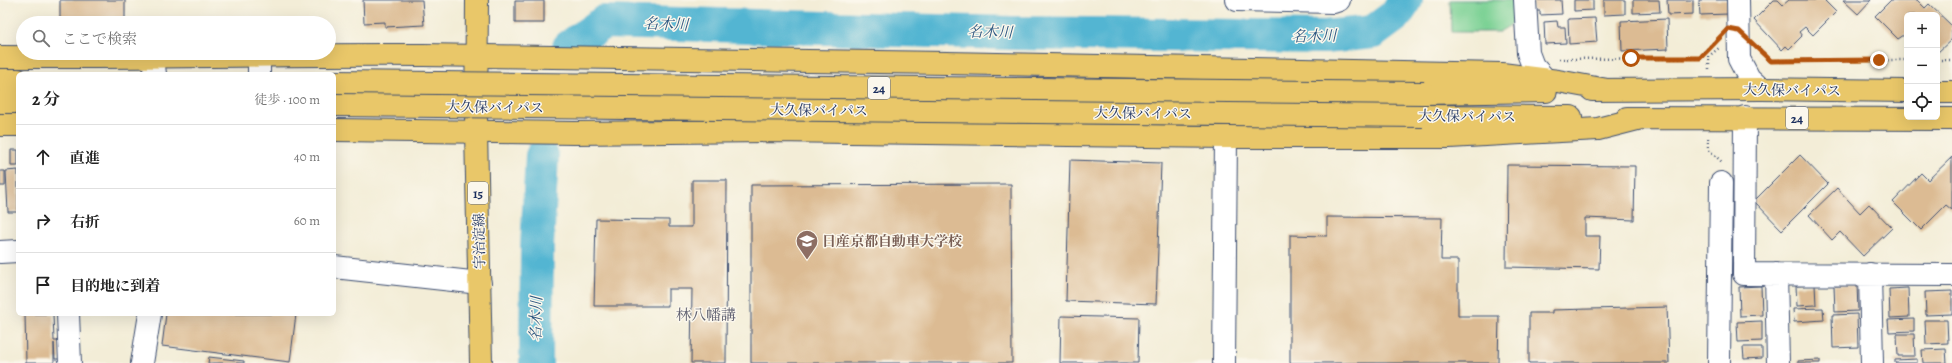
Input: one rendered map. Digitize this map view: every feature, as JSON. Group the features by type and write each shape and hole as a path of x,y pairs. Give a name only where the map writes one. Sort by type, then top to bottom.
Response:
{"main road":[{"name":"宇治淀線","path":"476,0 476,131 481,363"},
{"path":"0,57 16,58"},
{"path":"51,60 154,66 259,65 476,57 808,60 1494,74 1546,80 1607,90"},
{"path":"0,80 16,80"},
{"name":"大久保バイパス","path":"336,82 1424,93 1761,89 1904,91"},
{"path":"1940,92 1952,92"},
{"path":"0,102 16,102"},
{"name":"大久保バイパス","path":"336,105 1641,118 1745,117 1952,119"},
{"path":"336,130 567,133 773,131 1226,137 1449,138 1598,129 1641,118"},
{"path":"0,125 16,126"}],"street":[{"path":"1237,0 1333,2 1339,0"},
{"path":"1525,0 1528,53 1533,66 1546,80"},
{"path":"1738,0 1739,59 1748,78 1761,89"},
{"path":"1745,117 1744,274 1952,275"},
{"path":"1224,363 1226,137"},
{"path":"1719,363 1725,176"},
{"path":"0,252 16,251"},
{"path":"336,267 480,283"},
{"path":"1776,274 1778,363"},
{"path":"1870,274 1872,363"},
{"path":"68,316 70,363"},
{"path":"142,363 150,316"}],"path":[{"path":"1558,59 1700,58 1728,29 1739,31 1771,61 1904,60"},
{"path":"1940,60 1952,60"},
{"path":"1708,132 1708,149 1725,176"}],"green space":[{"path":"1450,0 1516,0 1517,21 1499,32 1451,32"}],"building":[{"path":"60,0 125,0 125,16 60,16"},
{"path":"363,0 422,0 424,25 385,27 385,22 364,23"},
{"path":"1532,0 1561,0 1562,14 1540,15 1540,11 1533,11"},
{"path":"1574,0 1593,0 1593,10 1574,11"},
{"path":"1604,0 1625,0 1625,14 1604,15"},
{"path":"1633,0 1659,0 1660,12 1633,13"},
{"path":"1667,0 1693,0 1693,14 1668,15"},
{"path":"1699,0 1727,0 1728,14 1700,15"},
{"path":"1774,0 1778,0 1783,5 1789,0 1824,0 1836,12 1813,35 1805,27 1799,32 1802,36 1789,49 1786,46 1782,50 1754,20"},
{"path":"1843,0 1871,0 1858,14"},
{"path":"1891,0 1917,0 1925,8 1929,4 1937,12 1904,12 1904,35 1898,39 1875,16"},
{"path":"515,1 544,1 544,23 515,23"},
{"path":"1940,15 1952,26 1952,39 1940,50"},
{"path":"1595,18 1597,42 1569,44 1568,19"},
{"path":"1667,19 1668,49 1622,51 1621,21"},
{"path":"1557,21 1558,27 1565,27 1566,43 1545,44 1544,22"},
{"path":"11,150 16,150 16,166 11,166"},
{"path":"1800,155 1828,184 1782,230 1754,201"},
{"path":"1952,157 1952,210 1946,205 1921,230 1893,202 1921,173 1928,180"},
{"path":"1070,160 1161,163 1156,304 1066,301"},
{"path":"1507,165 1635,166 1634,220 1585,218 1585,236 1600,236 1599,269 1506,267"},
{"path":"16,170 16,212 8,212 6,171"},
{"path":"0,171 5,171 5,186 0,186"},
{"path":"692,180 727,180 726,363 691,363 692,289 668,289 668,306 594,306 596,219 669,220 669,227 692,227"},
{"path":"1011,184 1012,363 751,363 751,185"},
{"path":"1837,188 1860,213 1869,204 1892,228 1863,256 1840,232 1832,240 1809,215"},
{"path":"1327,217 1442,218 1441,260 1458,260 1458,316 1499,316 1498,363 1290,363 1290,235 1327,236"},
{"path":"1815,285 1816,305 1797,306 1796,286"},
{"path":"1857,285 1858,311 1835,312 1834,286"},
{"path":"1761,286 1762,315 1740,316 1739,287"},
{"path":"1908,288 1909,317 1890,318 1889,289"},
{"path":"1952,291 1952,314 1926,315 1925,292"},
{"path":"1667,307 1669,363 1529,363 1529,313 1552,313 1552,310"},
{"path":"1823,308 1824,320 1794,322 1793,309"},
{"path":"1857,314 1858,347 1833,348 1832,315"},
{"path":"25,316 53,316 54,341 59,341 60,359 55,359 54,343 54,363 26,363"},
{"path":"166,316 296,316 290,362 162,346"},
{"path":"1061,316 1139,318 1138,363 1060,363"},
{"path":"1914,319 1914,331 1889,332 1888,320"},
{"path":"1925,320 1947,320 1948,343 1926,344"},
{"path":"1762,321 1762,341 1738,342 1737,322"},
{"path":"1897,334 1914,334 1915,356 1898,356"},
{"path":"1743,347 1762,347 1762,358 1744,359"},
{"path":"1946,349 1947,363 1923,363 1922,350"},
{"path":"209,357 244,361 244,363 208,363"},
{"path":"1917,359 1917,363 1895,363 1895,360"},
{"path":"1820,360 1820,363 1798,363 1798,361"}],"waterway":[{"name":"名木川","path":"569,47 604,22 1011,33 1325,37 1373,32 1396,15 1406,0"},
{"name":"名木川","path":"536,363 537,246 542,156"}],"place":[{"name":"日産京都自動車大学校","path":"807,260"}],"district":[{"name":"林八幡講","path":"706,315"}],"route":[{"path":"1631,58 1700,58 1728,29 1739,31 1771,61 1879,60"}]}
